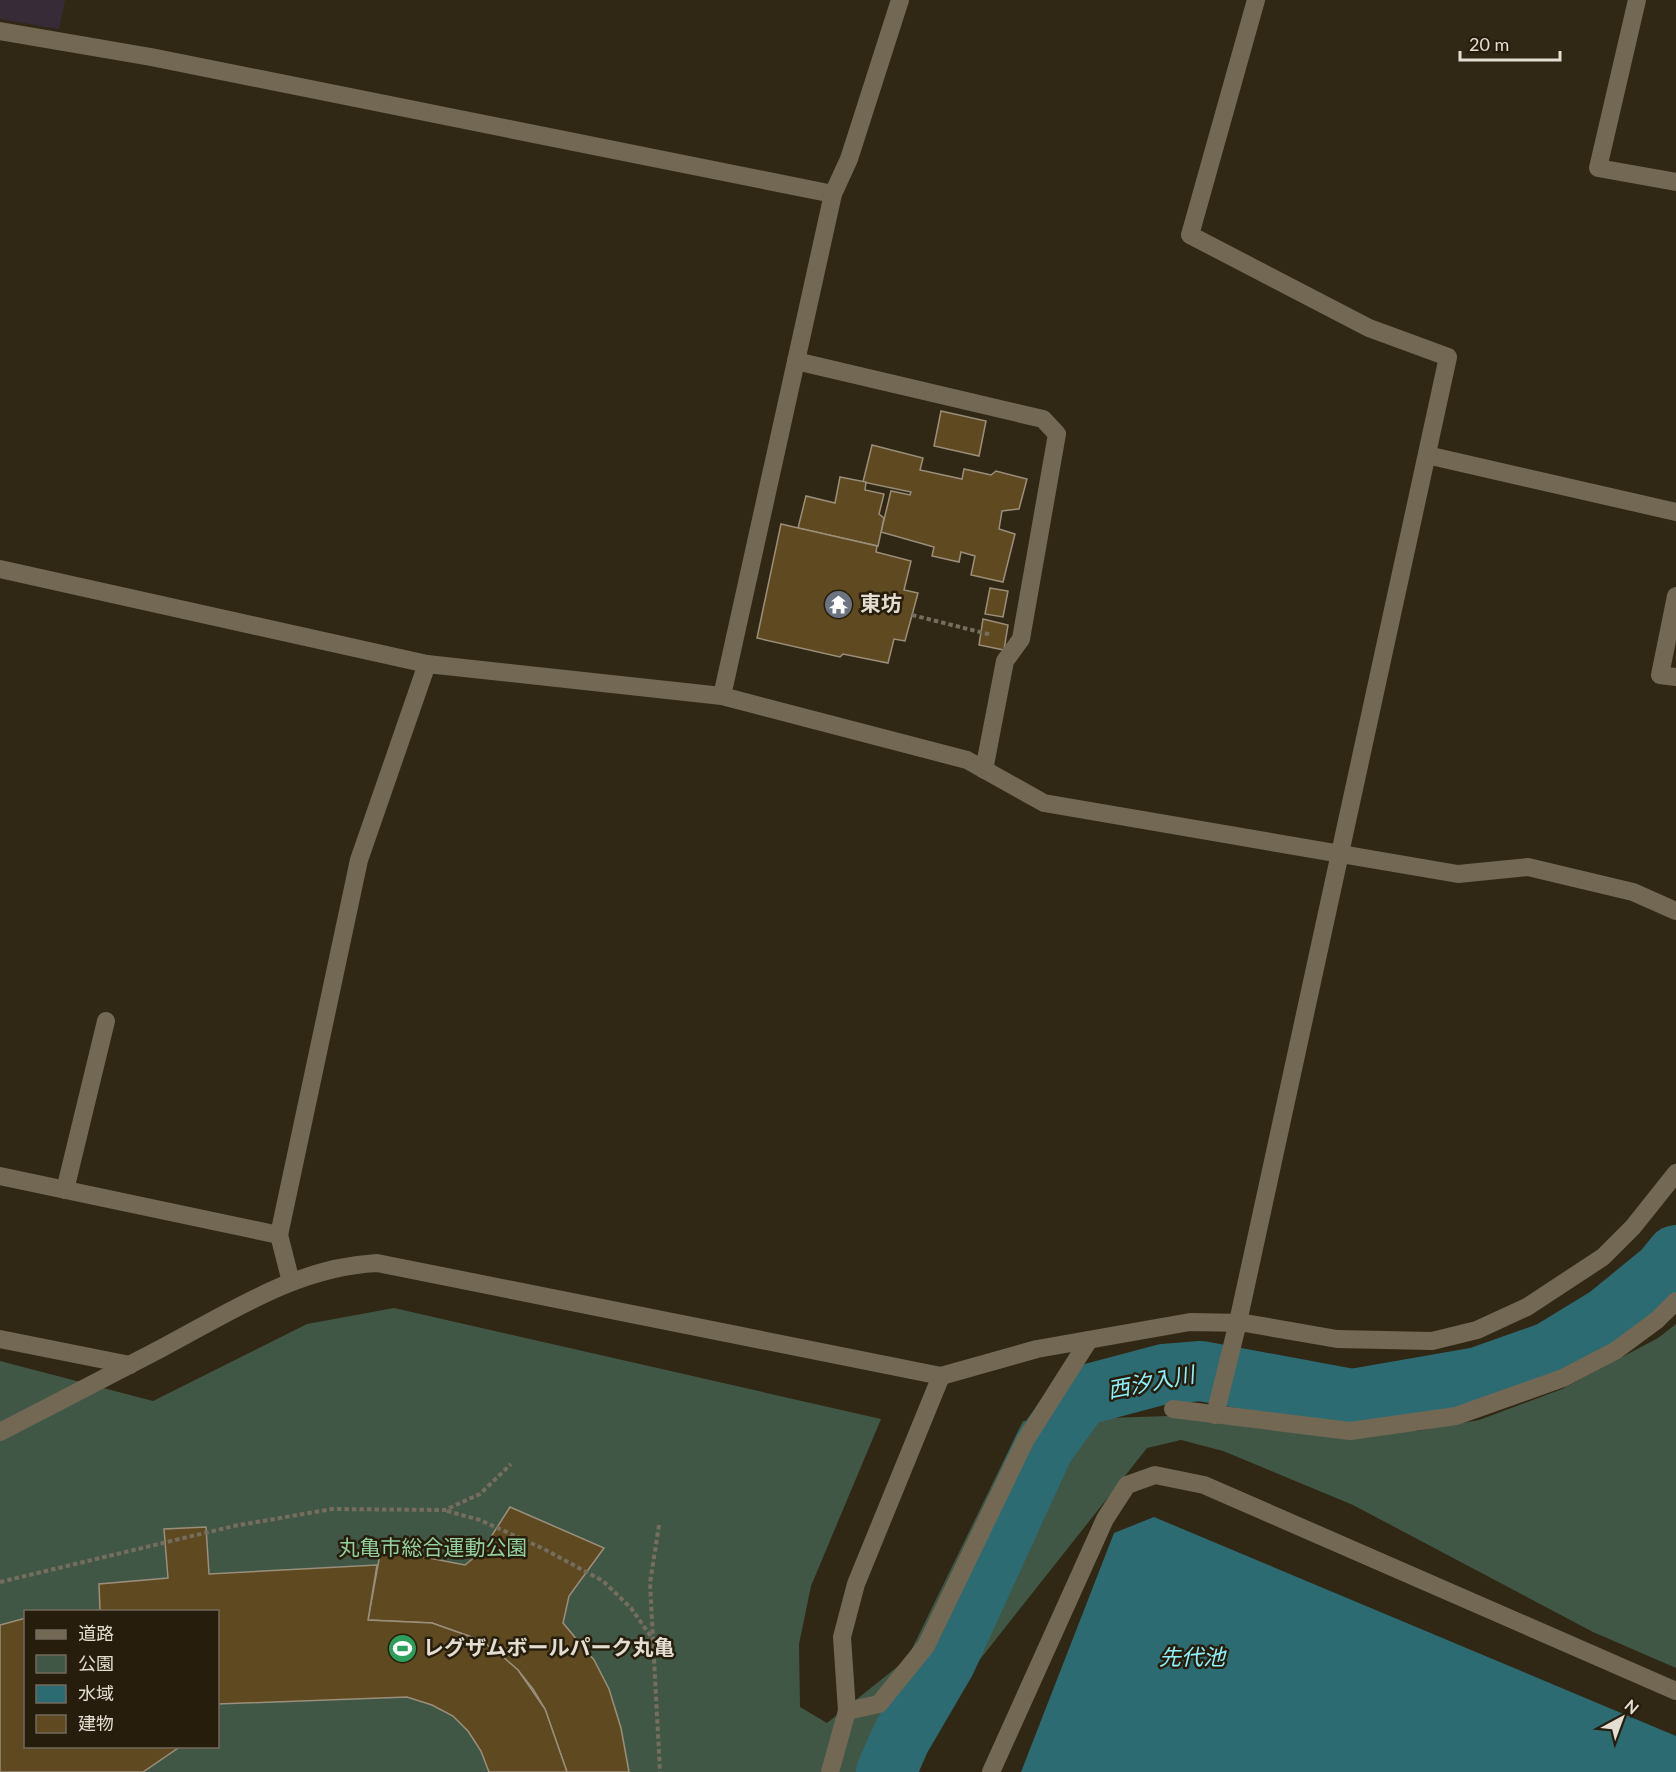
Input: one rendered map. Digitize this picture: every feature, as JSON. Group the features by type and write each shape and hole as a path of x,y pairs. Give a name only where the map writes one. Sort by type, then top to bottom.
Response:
{"street":[{"path":"722,696 833,194 849,159 900,0"},
{"path":"1215,1415 1238,1322 1448,357 1369,328 1190,235 1256,0"},
{"path":"1637,0 1598,168 1676,182"},
{"path":"0,31 151,57 833,194"},
{"path":"796,361 1044,419 1057,434 1019,641 1005,661 984,770"},
{"path":"1426,455 1676,512"},
{"path":"0,569 428,664 722,696 967,760 1044,803 1458,874 1528,867 1633,892 1676,911"},
{"path":"1676,596 1660,675 1676,677"},
{"path":"291,1282 279,1235 359,860 428,664"},
{"path":"65,1190 106,1021"},
{"path":"0,1432 307,1274 345,1264 377,1263 941,1376 1037,1349 1190,1322 1238,1322 1337,1339 1432,1341 1477,1330 1527,1307 1603,1257 1633,1227 1676,1173"},
{"path":"0,1176 279,1235"},
{"path":"1173,1408 1350,1431 1456,1416 1563,1378 1615,1351 1657,1320 1676,1301"},
{"path":"0,1339 130,1365"},
{"path":"847,1711 879,1704 926,1646 1025,1441 1089,1340"},
{"path":"830,1772 847,1711 842,1637 856,1584 941,1376"},
{"path":"991,1772 1105,1519 1127,1485 1155,1475 1204,1485 1676,1691"}],"path":[{"path":"912,615 1019,641"},
{"path":"445,1510 480,1494 511,1464"},
{"path":"0,1582 234,1526 332,1509 445,1510 480,1520 544,1549 603,1581 631,1608 654,1641"},
{"path":"659,1525 650,1583 660,1772"}],"shaded area":[{"path":"0,0 65,0 59,29 0,19"}],"green space":[{"name":"丸亀市総合運動公園","path":"394,1308 881,1419 811,1586 799,1644 800,1707 827,1723 907,1659 1023,1421 1196,1415 1253,1425 1417,1431 1479,1420 1562,1389 1658,1338 1676,1324 1676,1668 1593,1632 1353,1505 1223,1451 1181,1440 1147,1448 891,1772 0,1772 0,1361 153,1401 307,1324"}],"water":[{"name":"先代池","path":"1154,1517 1676,1736 1676,1772 1021,1772 1114,1533"}],"building":[{"path":"941,411 986,421 979,456 934,446"},
{"path":"872,445 923,458 920,470 962,479 964,469 991,475 996,471 1027,479 1019,509 1002,511 999,529 1015,534 1003,582 971,575 975,556 961,552 959,562 932,556 934,547 881,532 891,491 910,495 911,492 863,482"},
{"path":"840,477 866,482 865,490 884,494 879,514 884,518 878,546 798,528 806,496 835,503"},
{"name":"東坊","path":"781,524 877,546 876,552 911,561 904,590 918,593 905,641 894,639 888,663 843,654 840,657 757,638"},
{"path":"990,588 1008,591 1003,617 985,614"},
{"path":"983,619 1008,625 1004,650 979,645"},
{"path":"510,1507 604,1548 569,1596 563,1623 594,1660 609,1689 621,1728 629,1772 567,1772 545,1709 533,1689 518,1670 480,1640 432,1623 368,1620 380,1554 408,1554 465,1565 482,1551"},
{"path":"206,1527 209,1574 377,1565 368,1620 432,1623 480,1640 501,1655 518,1670 545,1709 567,1772 489,1772 481,1751 468,1731 453,1716 432,1705 407,1697 219,1704 219,1610 100,1610 99,1584 168,1578 164,1529"},
{"path":"24,1619 24,1748 178,1748 143,1772 0,1772 0,1625"}],"waterway":[{"name":"西汐入川","path":"886,1772 901,1738 946,1661 1044,1447 1081,1396 1164,1374 1201,1371 1352,1399 1478,1377 1549,1352 1608,1316 1663,1271 1676,1255"}],"place":[{"name":"東坊","path":"839,604"},
{"name":"レグザムボールパーク丸亀","path":"402,1648"}]}
